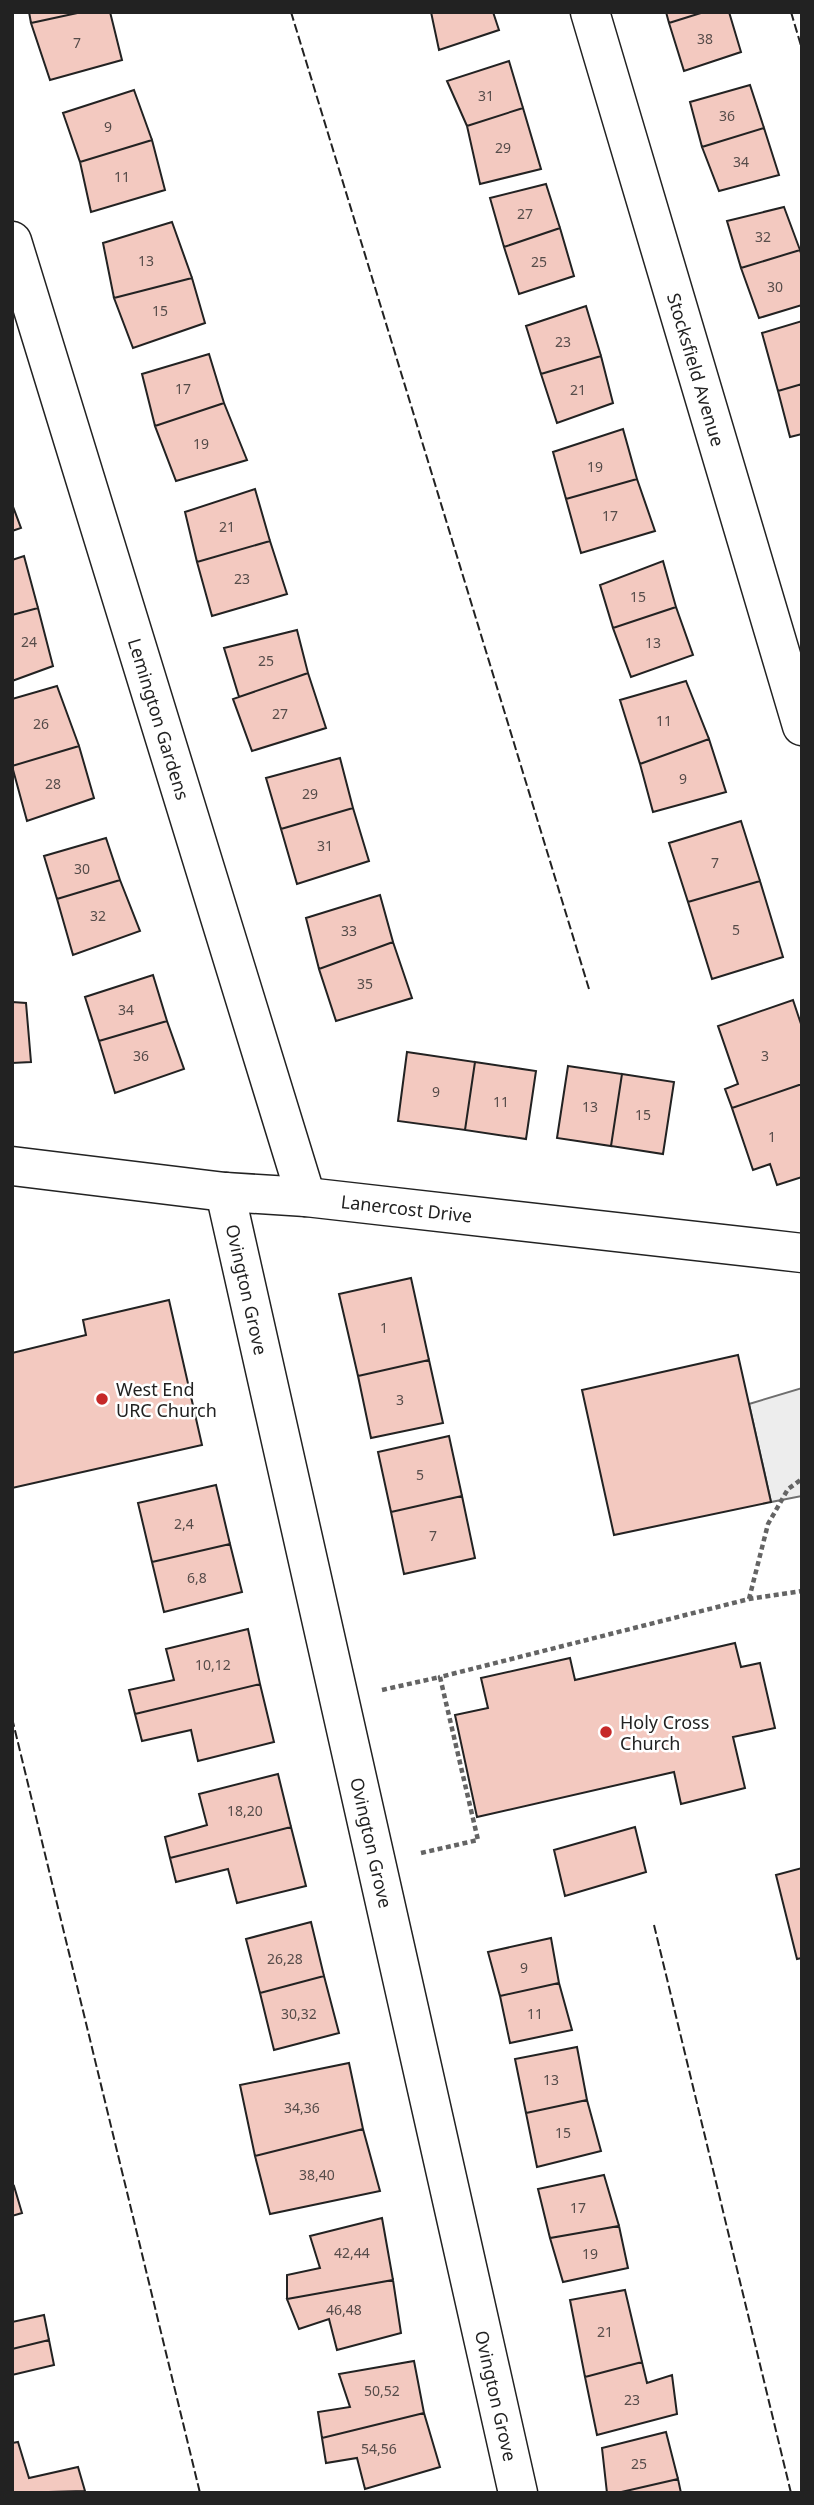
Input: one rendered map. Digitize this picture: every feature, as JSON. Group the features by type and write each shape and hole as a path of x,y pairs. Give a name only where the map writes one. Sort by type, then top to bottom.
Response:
{"street":[{"name":"Stocksfield Avenue","path":"590,12 802,726"},
{"name":"Lemington Gardens","path":"12,241 306,1197"},
{"name":"Lanercost Drive","path":"12,1166 225,1192 306,1197 802,1253"},
{"name":"Ovington Grove","path":"225,1192 518,2493"}],"path":[{"path":"748,1599 768,1524 788,1489 802,1479"},
{"path":"340,1699 440,1677 748,1599 802,1591"},
{"path":"376,1863 478,1840 440,1677"}],"shaded area":[{"path":"802,1388 802,1496 771,1502 749,1404"}],"building":[{"path":"29,12 82,12 31,23"},
{"path":"82,12 110,12 122,60 50,80 31,23"},
{"path":"431,12 493,12 499,30 439,50"},
{"path":"666,12 704,12 669,23"},
{"path":"704,12 729,12 741,52 684,71 669,23"},
{"path":"509,61 523,108 467,126 447,81"},
{"path":"750,85 764,128 702,147 690,102"},
{"path":"134,90 152,140 80,162 63,113"},
{"path":"523,108 541,169 480,184 467,126"},
{"path":"764,128 779,175 719,191 702,147"},
{"path":"152,140 165,190 91,212 80,162"},
{"path":"546,184 560,228 504,247 490,198"},
{"path":"784,207 800,250 741,268 727,221"},
{"path":"172,222 192,278 114,298 103,243"},
{"path":"560,228 574,276 519,294 504,247"},
{"path":"800,250 802,305 759,318 741,268"},
{"path":"192,278 205,323 133,348 114,298"},
{"path":"586,306 601,356 541,374 526,326"},
{"path":"802,321 802,384 778,391 762,333"},
{"path":"209,354 224,403 155,426 142,374"},
{"path":"601,356 613,403 557,423 541,374"},
{"path":"802,384 802,434 790,437 778,391"},
{"path":"224,403 247,460 176,481 155,426"},
{"path":"623,429 637,479 566,499 553,452"},
{"path":"637,479 655,531 581,553 566,499"},
{"path":"255,489 270,541 197,562 185,512"},
{"path":"12,504 21,528 12,531"},
{"path":"270,541 287,594 212,616 197,562"},
{"path":"24,556 38,608 12,615 12,560"},
{"path":"663,561 676,607 613,628 600,585"},
{"path":"676,607 693,655 631,677 613,628"},
{"path":"38,608 53,666 12,681 12,615"},
{"path":"297,630 308,673 239,697 224,648"},
{"path":"308,673 326,728 252,751 233,699"},
{"path":"686,681 709,739 640,764 620,700"},
{"path":"57,686 79,746 12,766 12,699"},
{"path":"709,739 726,792 653,812 640,764"},
{"path":"79,746 94,798 27,821 12,766"},
{"path":"340,758 353,808 281,829 266,778"},
{"path":"353,808 369,861 297,884 281,829"},
{"path":"741,821 760,881 688,902 669,843"},
{"path":"106,838 120,880 57,899 44,856"},
{"path":"120,880 140,931 73,955 57,899"},
{"path":"760,881 783,957 712,979 688,902"},
{"path":"380,895 393,942 319,969 306,918"},
{"path":"393,942 412,998 336,1021 319,969"},
{"path":"153,975 167,1021 99,1041 85,997"},
{"path":"793,1000 802,1027 802,1084 732,1108 725,1089 738,1084 718,1026"},
{"path":"12,1002 26,1003 31,1062 12,1063"},
{"path":"167,1021 184,1069 115,1093 99,1041"},
{"path":"407,1052 475,1062 465,1130 398,1121"},
{"path":"475,1062 536,1071 526,1139 465,1130"},
{"path":"568,1066 622,1074 611,1146 557,1138"},
{"path":"622,1074 674,1082 663,1154 611,1146"},
{"path":"802,1084 802,1177 777,1185 770,1164 753,1170 732,1108"},
{"path":"411,1278 429,1360 358,1376 339,1294"},
{"name":"West End URC Church","path":"169,1300 202,1445 12,1488 12,1353 86,1335 83,1320"},
{"path":"738,1355 771,1502 614,1535 582,1390"},
{"path":"429,1360 443,1423 371,1438 358,1376"},
{"path":"449,1436 462,1496 391,1512 378,1452"},
{"path":"216,1485 230,1544 152,1562 138,1503"},
{"path":"462,1496 475,1558 404,1574 391,1512"},
{"path":"230,1544 242,1592 164,1612 152,1562"},
{"path":"248,1629 260,1684 135,1714 129,1690 174,1680 166,1649"},
{"name":"Holy Cross Church","path":"735,1643 741,1667 760,1663 775,1728 733,1737 745,1788 681,1804 674,1772 477,1817 455,1715 488,1708 481,1678 570,1658 575,1680"},
{"path":"260,1684 274,1742 198,1761 191,1730 142,1741 135,1714"},
{"path":"278,1774 291,1827 170,1858 165,1837 207,1825 199,1794"},
{"path":"291,1827 306,1886 237,1903 228,1869 176,1882 170,1858"},
{"path":"635,1827 646,1872 565,1896 554,1850"},
{"path":"802,1868 802,1958 797,1959 776,1875"},
{"path":"311,1922 324,1976 260,1993 246,1939"},
{"path":"551,1938 559,1983 500,1996 488,1952"},
{"path":"324,1976 339,2033 274,2050 260,1993"},
{"path":"559,1983 572,2030 510,2043 500,1996"},
{"path":"577,2047 587,2100 526,2113 515,2059"},
{"path":"349,2063 363,2129 255,2156 240,2085"},
{"path":"587,2100 601,2151 537,2167 526,2113"},
{"path":"363,2129 380,2191 270,2214 255,2156"},
{"path":"604,2175 619,2226 550,2238 538,2189"},
{"path":"14,2186 22,2213 12,2216 12,2187"},
{"path":"382,2218 393,2280 287,2299 287,2275 320,2268 310,2236"},
{"path":"619,2226 628,2268 563,2282 550,2238"},
{"path":"393,2280 401,2333 337,2350 329,2319 299,2329 287,2299"},
{"path":"625,2290 642,2362 585,2377 570,2300"},
{"path":"44,2315 49,2340 12,2349 12,2322"},
{"path":"49,2340 54,2365 12,2375 12,2349"},
{"path":"414,2361 424,2413 322,2438 318,2412 350,2407 339,2374"},
{"path":"642,2362 647,2383 672,2375 677,2414 597,2435 585,2377"},
{"path":"424,2413 440,2467 365,2489 357,2458 326,2463 322,2438"},
{"path":"666,2432 678,2479 607,2493 602,2448"},
{"path":"18,2442 29,2478 78,2467 85,2491 12,2493 12,2443"},
{"path":"678,2479 681,2493 617,2493"}],"fence":[{"path":"291,12 589,989"},
{"path":"791,12 802,49"},
{"path":"12,1718 200,2493"},
{"path":"654,1925 791,2493"}],"place":[{"name":"West End URC Church","path":"102,1399"},
{"name":"Holy Cross Church","path":"606,1732"}]}
